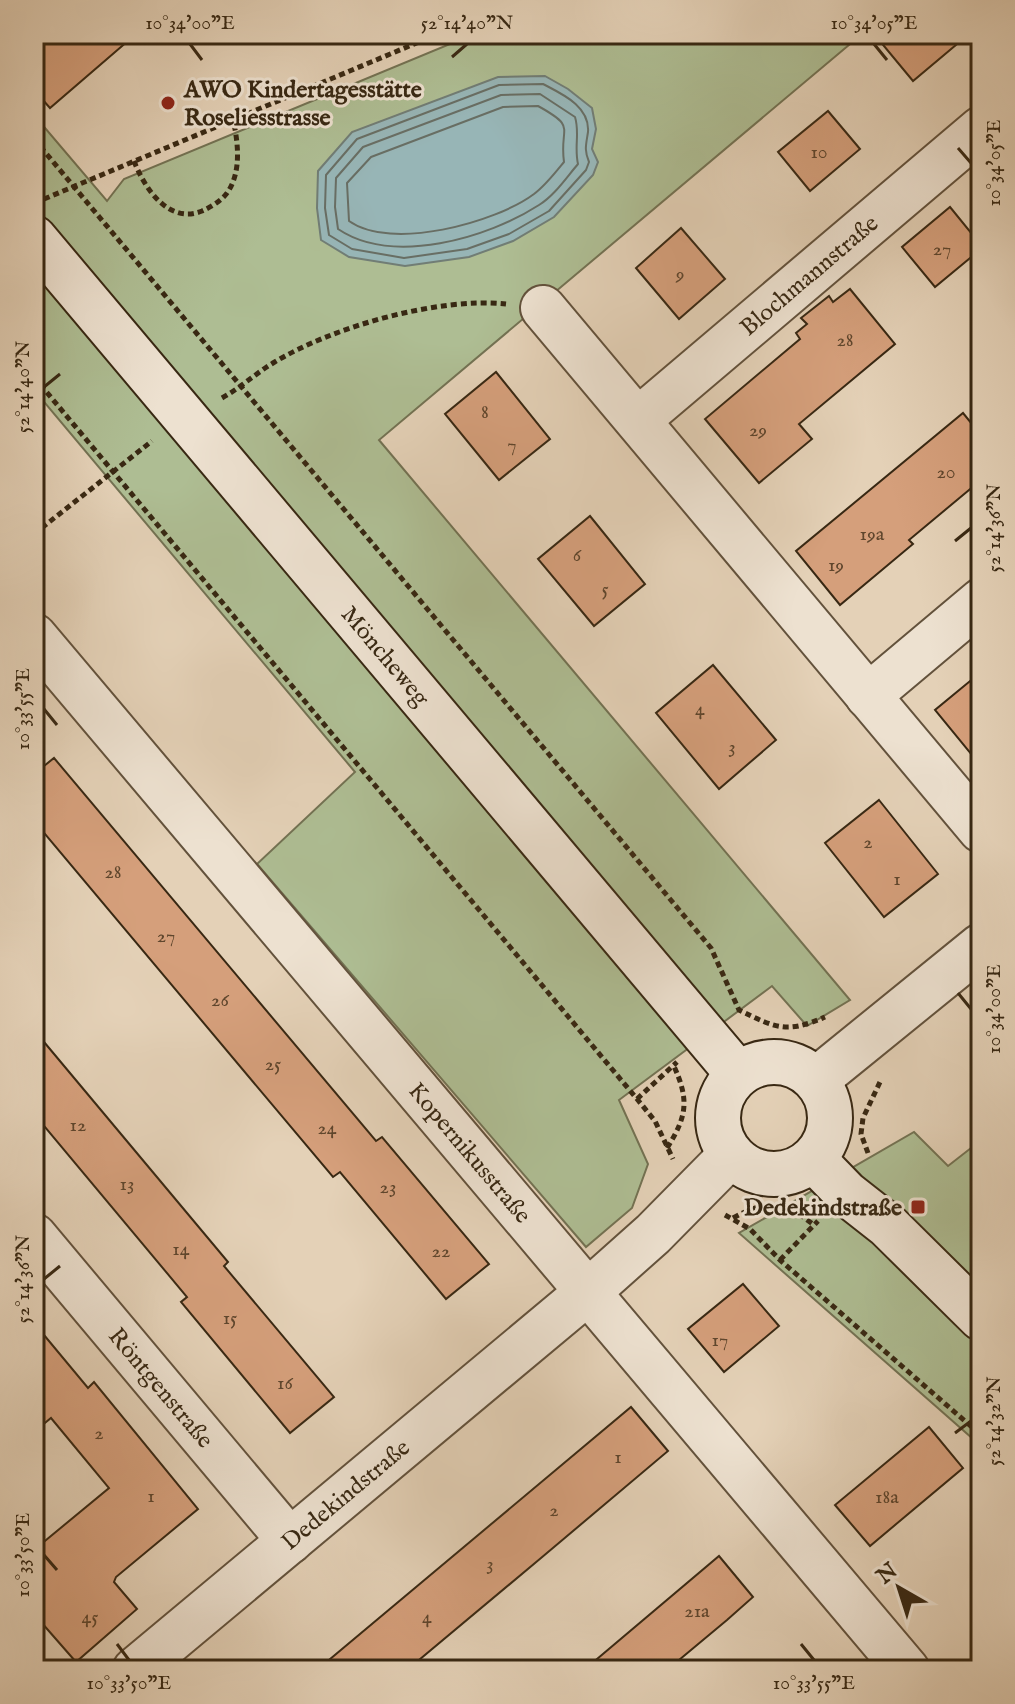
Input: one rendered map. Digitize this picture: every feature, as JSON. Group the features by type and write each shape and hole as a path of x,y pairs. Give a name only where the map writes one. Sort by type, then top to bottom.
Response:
{"street":[{"name":"Blochmannstraße","path":"638,420 981,129"},
{"name":"Möncheweg","path":"34,238 738,1074"},
{"path":"543,308 981,830"},
{"path":"868,696 981,601"},
{"name":"Kopernikusstraße","path":"34,636 907,1670"},
{"path":"816,1080 981,946"},
{"path":"778,1062 799,1067 816,1080 827,1099 830,1120 826,1142 813,1159 798,1170 780,1175 762,1174 744,1167 730,1156 719,1136 717,1113 723,1091 738,1074 757,1064 778,1062"},
{"name":"Dedekindstraße","path":"135,1670 589,1291 653,1234 730,1156"},
{"path":"813,1159 846,1193 888,1226 981,1318"},
{"name":"Röntgenstraße","path":"34,1236 290,1541"}],"path":[{"path":"34,203 438,34"},
{"path":"134,161 141,181 158,200 180,214 203,210 227,193 234,178 238,151 233,118"},
{"path":"34,139 711,948 739,1010"},
{"path":"34,534 163,432 241,388 272,364 293,353 363,324 405,313 485,302 543,308"},
{"path":"34,377 637,1099 655,1121 675,1164 718,1213 750,1229 780,1260 981,1435"},
{"path":"667,1148 678,1130 685,1109 684,1088 673,1064"},
{"path":"733,1218 753,1207 777,1204 795,1210 814,1225"}],"green space":[{"path":"474,34 862,34 379,440 850,1000 807,1026 772,986 619,1100 648,1164 632,1208 586,1247 257,864 355,772 34,390 34,115 107,201 124,179"},
{"path":"914,1132 948,1166 971,1148 981,1158 981,1446 739,1233"}],"water":[{"path":"545,76 592,108 596,129 592,149 598,162 593,175 554,217 513,241 469,257 405,266 349,257 321,240 317,208 318,171 352,132 498,77"}],"building":[{"path":"34,34 136,34 50,108 34,90"},
{"path":"874,34 969,34 913,81"},
{"path":"828,111 860,149 810,191 778,152"},
{"path":"950,207 981,249 935,287 902,247"},
{"path":"681,228 725,279 679,319 636,268"},
{"path":"850,289 895,344 799,424 812,439 759,483 705,419 800,339 796,333 807,324 801,318 829,296 833,302"},
{"path":"496,372 550,439 499,480 445,414"},
{"path":"963,413 981,435 981,480 909,540 913,544 840,605 796,551"},
{"path":"590,516 645,584 594,626 538,559"},
{"path":"713,665 776,740 719,789 656,713"},
{"path":"981,672 981,766 935,710"},
{"path":"54,758 376,1141 382,1137 489,1264 446,1299 340,1172 333,1177 34,821 34,774"},
{"path":"879,800 938,874 884,917 825,843"},
{"path":"34,1030 228,1262 224,1266 334,1397 290,1433 181,1302 187,1297 34,1114"},
{"path":"743,1284 779,1326 724,1372 688,1329"},
{"path":"34,1323 88,1388 94,1382 198,1509 116,1577 114,1582 137,1609 76,1662 34,1614 34,1550 109,1488 51,1418 34,1432"},
{"path":"631,1407 668,1451 541,1558 407,1670 317,1670"},
{"path":"929,1427 963,1468 870,1546 835,1505"},
{"path":"719,1556 753,1597 727,1620 667,1670 584,1670"}],"place":[{"name":"AWO Kindertagesstätte Roseliesstrasse","path":"168,103"},
{"name":"Dedekindstraße","path":"918,1207"}]}
